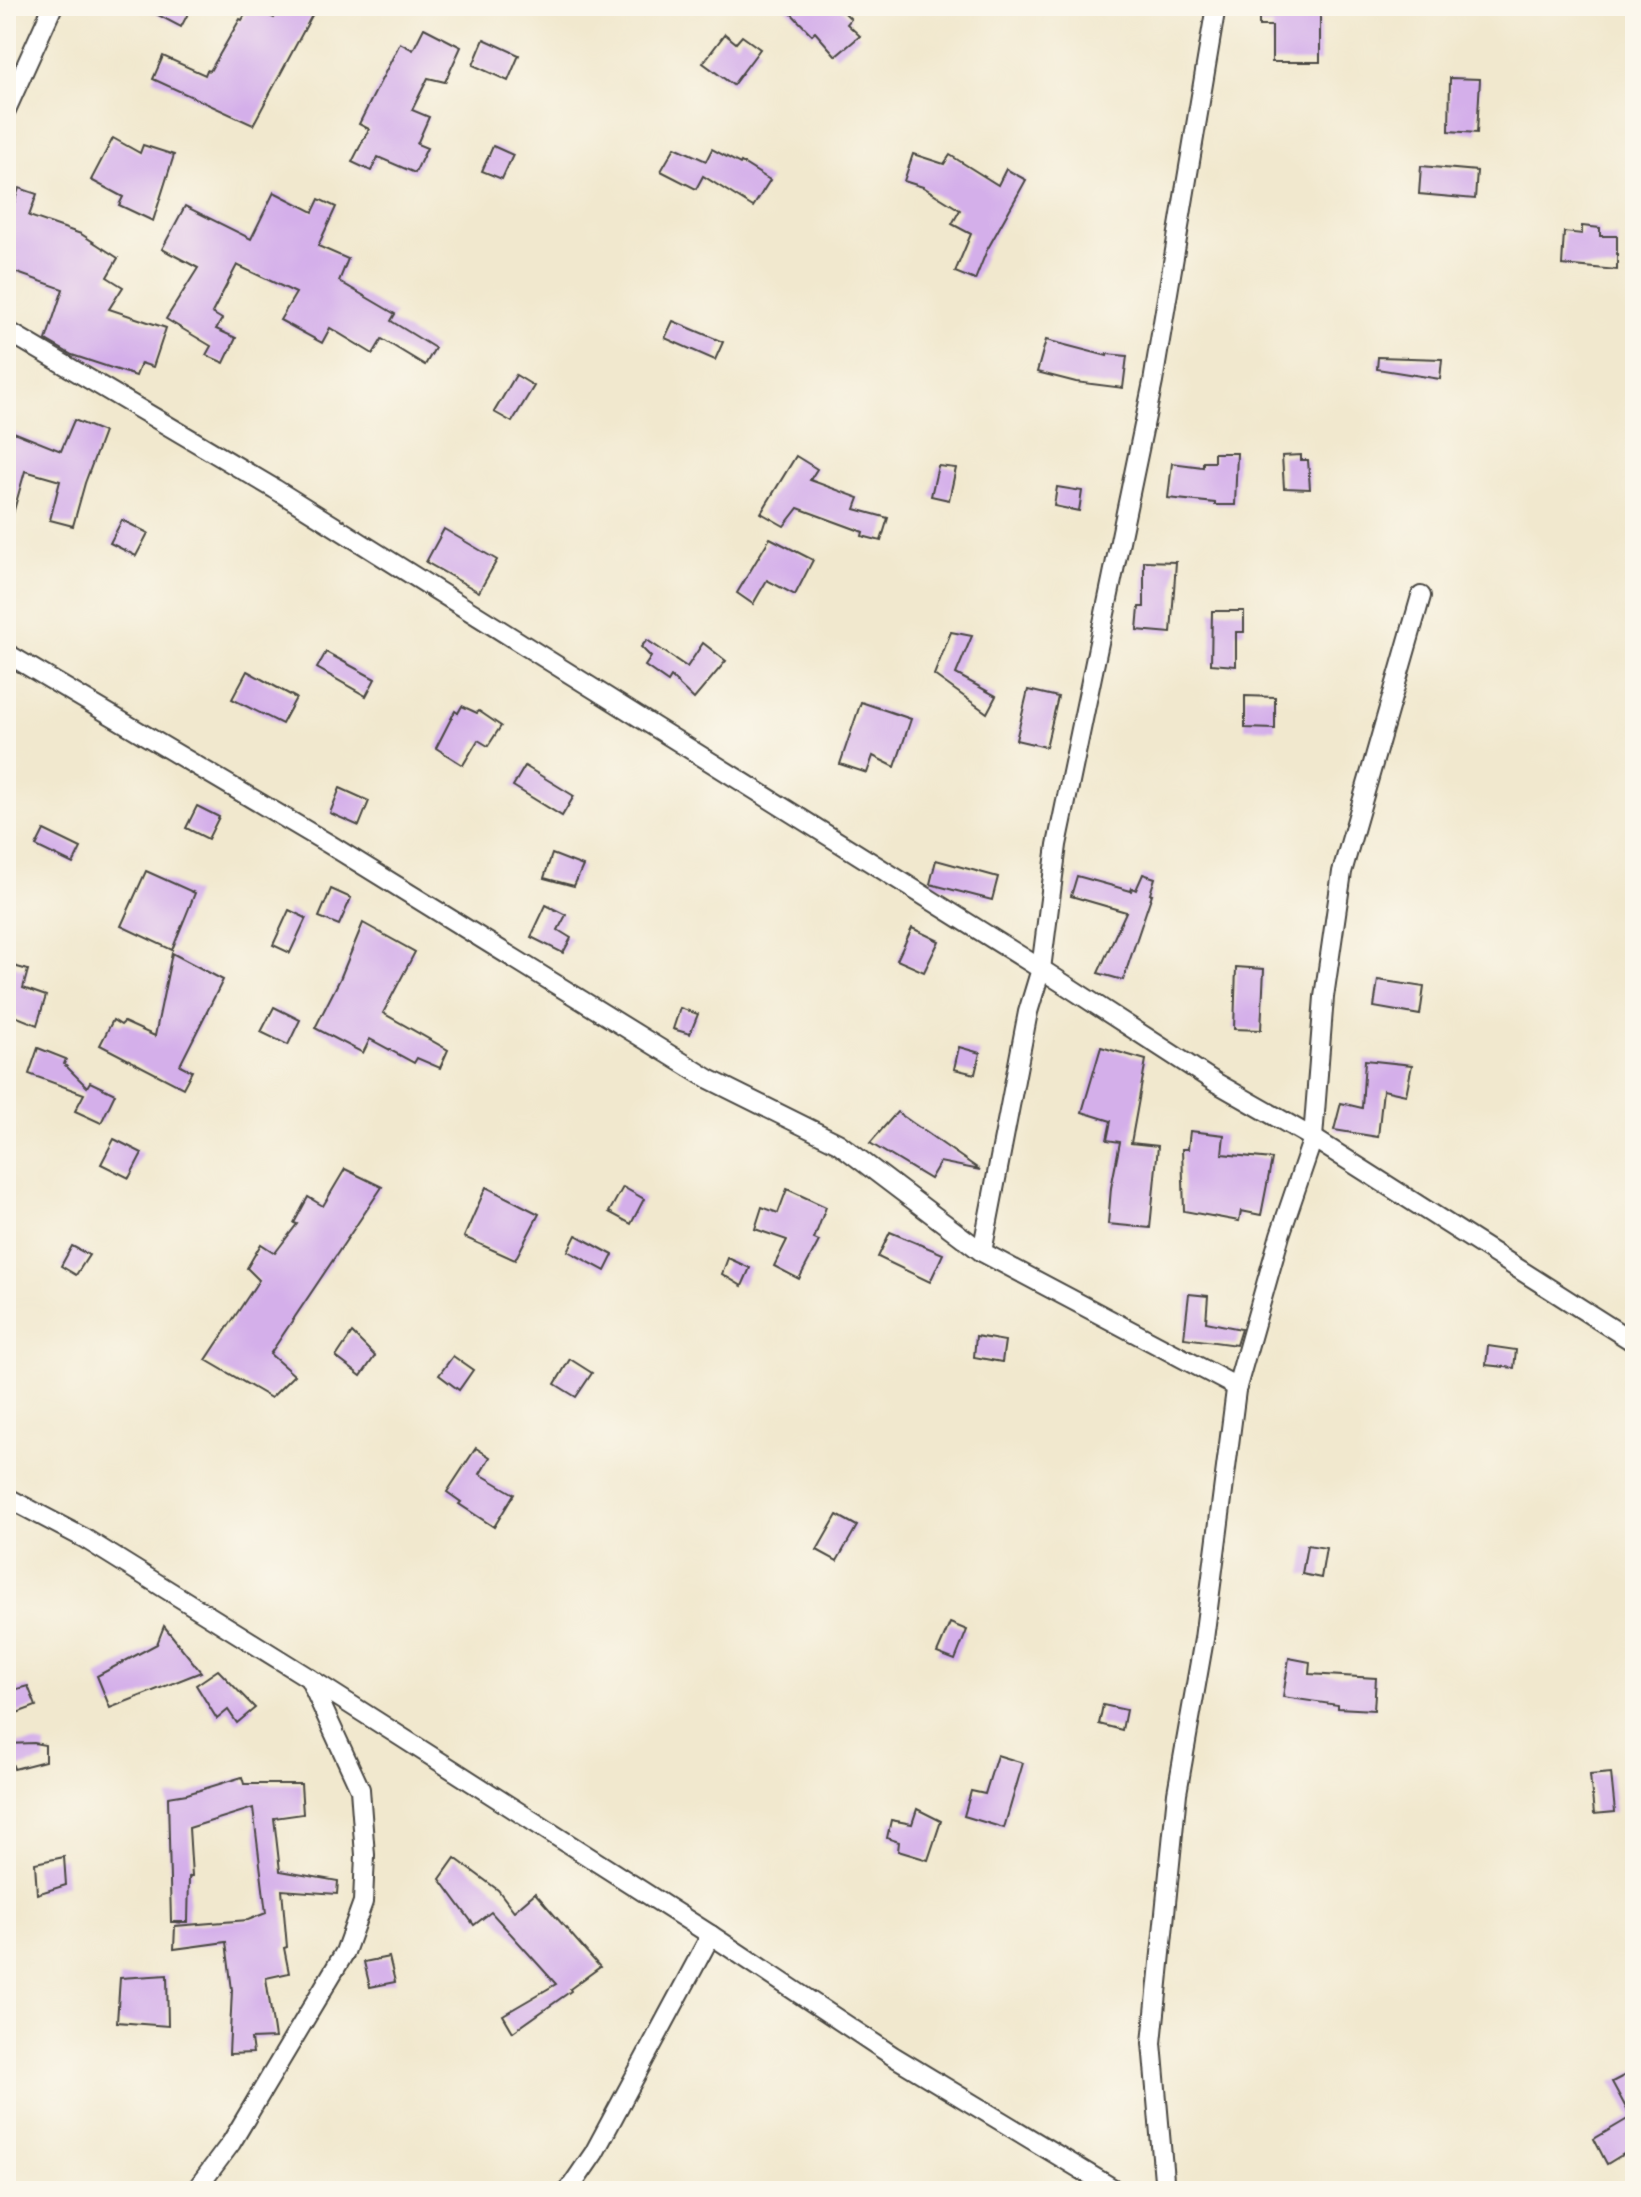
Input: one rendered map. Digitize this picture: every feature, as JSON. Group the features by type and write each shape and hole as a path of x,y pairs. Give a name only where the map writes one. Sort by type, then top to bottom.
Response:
{"street":[{"path":"7,106 53,6"},
{"path":"982,1252 1028,1012 1041,969 1057,845 1153,382 1216,6"},
{"path":"6,330 275,489 1635,1343"},
{"path":"1165,2191 1152,2043 1177,1793 1204,1639 1237,1387 1280,1235 1313,1138 1324,997 1342,872 1421,596"},
{"path":"6,653 329,844 709,1079 838,1143 982,1252 1237,1387"},
{"path":"6,1497 84,1538 309,1678 711,1935 893,2056 1117,2191"},
{"path":"195,2191 231,2143 345,1952 363,1902 365,1855 360,1789 309,1678"},
{"path":"568,2191 594,2153 711,1935"}],"building":[{"path":"141,6 192,6 181,27"},
{"path":"250,6 274,18 281,6 317,6 253,125 153,79 163,56 205,75"},
{"path":"784,6 838,6 851,19 847,24 860,36 836,56 815,32 812,35"},
{"path":"1259,6 1320,7 1320,62 1272,62 1272,26 1259,26"},
{"path":"424,28 461,47 445,82 428,78 412,110 429,117 417,144 427,148 415,173 378,157 371,171 352,162 369,129 359,124 400,43 413,50"},
{"path":"725,34 736,43 742,36 760,49 733,85 703,63"},
{"path":"484,39 519,55 508,81 473,65"},
{"path":"1450,78 1480,79 1477,133 1449,131"},
{"path":"113,138 140,153 143,145 174,155 153,221 119,205 123,197 91,180"},
{"path":"493,146 513,155 502,179 482,171"},
{"path":"675,147 706,161 712,149 770,180 753,207 703,176 696,189 661,171"},
{"path":"913,154 944,164 950,155 998,185 1006,169 1026,180 987,250 975,280 955,272 971,234 952,224 960,210 923,187 904,181"},
{"path":"1421,166 1477,171 1475,199 1419,194"},
{"path":"19,188 37,194 29,216 81,234 118,258 107,277 123,287 109,309 166,328 153,367 141,363 136,376 72,355 46,340 63,289 6,269 6,227"},
{"path":"274,192 313,212 319,199 336,207 318,246 348,259 339,281 395,314 391,321 435,348 425,365 382,339 373,354 330,328 322,343 280,320 296,293 237,265 212,313 222,319 216,329 236,338 224,363 206,355 211,346 166,319 198,268 162,249 185,206 251,239"},
{"path":"1582,226 1600,228 1600,236 1617,236 1617,270 1562,265 1564,232 1582,234"},
{"path":"673,321 723,342 715,360 665,338"},
{"path":"1046,340 1107,356 1127,356 1123,388 1076,382 1037,372"},
{"path":"1378,357 1442,359 1440,379 1377,369"},
{"path":"516,375 534,386 512,422 494,412"},
{"path":"74,420 104,432 73,526 50,520 60,481 25,471 12,517 6,516 6,429 61,451"},
{"path":"1214,453 1237,453 1235,505 1168,498 1172,463 1203,467 1203,462 1214,462"},
{"path":"1301,455 1301,460 1308,460 1310,489 1284,488 1282,456"},
{"path":"796,456 817,469 810,480 859,498 855,509 888,518 881,541 798,508 784,526 761,513"},
{"path":"938,466 956,468 949,500 931,496"},
{"path":"1057,487 1082,491 1079,511 1054,506"},
{"path":"122,520 148,533 136,556 110,543"},
{"path":"444,529 497,560 479,592 426,562"},
{"path":"770,538 813,560 795,595 767,580 753,604 737,593"},
{"path":"1144,561 1176,562 1171,633 1137,630 1139,607 1144,607"},
{"path":"1212,611 1244,611 1244,632 1236,632 1236,666 1211,664"},
{"path":"951,632 972,636 956,674 996,696 987,713 934,675"},
{"path":"647,640 687,667 703,643 726,661 694,699 671,677 668,682 645,666 651,657 641,647"},
{"path":"326,652 375,679 366,696 317,668"},
{"path":"247,671 296,698 282,724 232,699"},
{"path":"1028,690 1058,697 1046,747 1016,740"},
{"path":"1245,696 1275,697 1275,729 1245,728"},
{"path":"861,702 911,719 895,767 873,756 867,773 840,764"},
{"path":"462,706 477,713 479,711 501,726 488,746 478,740 463,765 436,748 455,711 458,713"},
{"path":"525,766 574,796 562,816 513,786"},
{"path":"340,788 369,801 359,826 330,813"},
{"path":"197,806 219,817 208,839 186,828"},
{"path":"44,830 81,848 73,864 36,846"},
{"path":"552,854 583,866 574,886 544,878"},
{"path":"936,860 998,877 992,900 930,884"},
{"path":"146,871 195,893 172,950 121,926"},
{"path":"1143,874 1155,878 1152,894 1123,980 1098,973 1126,912 1071,896 1077,876 1131,891 1132,888 1136,890"},
{"path":"331,889 351,898 339,925 319,917"},
{"path":"546,905 566,915 558,930 571,938 563,953 531,937"},
{"path":"289,910 306,918 290,953 273,945"},
{"path":"363,923 415,952 383,1013 448,1050 440,1068 417,1058 414,1063 370,1039 363,1053 315,1028"},
{"path":"912,928 939,941 924,972 897,960"},
{"path":"172,953 223,980 180,1065 192,1071 183,1088 100,1045 113,1020 155,1036"},
{"path":"6,964 28,970 23,988 46,996 37,1025 15,1016 11,1028 6,1028"},
{"path":"1236,967 1264,969 1261,1030 1234,1029"},
{"path":"1378,980 1424,987 1420,1015 1374,1007"},
{"path":"274,1007 300,1020 288,1045 261,1032"},
{"path":"680,1008 698,1014 690,1034 673,1029"},
{"path":"959,1047 980,1053 975,1074 954,1069"},
{"path":"1101,1047 1146,1060 1131,1143 1158,1146 1150,1228 1108,1224 1120,1142 1107,1140 1111,1121 1082,1112"},
{"path":"38,1048 66,1059 64,1064 87,1087 90,1082 115,1094 101,1123 75,1111 84,1094 29,1074"},
{"path":"1365,1060 1412,1065 1406,1095 1383,1090 1378,1137 1334,1130 1341,1103 1362,1108"},
{"path":"897,1112 980,1170 940,1162 930,1179 870,1143"},
{"path":"1190,1131 1224,1135 1222,1154 1272,1159 1261,1215 1241,1211 1239,1221 1184,1211 1182,1149 1188,1149"},
{"path":"114,1139 142,1153 129,1178 101,1164"},
{"path":"345,1169 382,1187 270,1354 294,1375 271,1398 206,1360 259,1280 247,1268 261,1244 275,1253 297,1224 294,1223 308,1197 323,1206"},
{"path":"486,1187 539,1214 515,1260 464,1237"},
{"path":"623,1187 644,1199 631,1224 609,1212"},
{"path":"787,1189 826,1207 814,1239 819,1241 799,1279 774,1266 787,1240 755,1229 762,1207 778,1213"},
{"path":"890,1232 943,1254 930,1282 878,1257"},
{"path":"576,1235 613,1255 605,1271 568,1251"},
{"path":"72,1246 89,1255 76,1275 61,1266"},
{"path":"728,1258 750,1268 742,1286 722,1274"},
{"path":"1189,1294 1208,1296 1206,1322 1241,1329 1236,1345 1184,1338"},
{"path":"352,1333 375,1356 361,1376 336,1357"},
{"path":"976,1336 1005,1341 1002,1362 974,1357"},
{"path":"1488,1346 1516,1350 1514,1368 1486,1365"},
{"path":"453,1356 473,1370 459,1390 439,1375"},
{"path":"570,1359 592,1373 576,1397 555,1384"},
{"path":"476,1448 490,1457 480,1474 514,1494 494,1527 459,1504 461,1502 447,1492"},
{"path":"837,1515 857,1526 837,1561 817,1550"},
{"path":"1307,1545 1326,1548 1321,1578 1302,1574"},
{"path":"950,1623 967,1630 955,1660 937,1653"},
{"path":"164,1626 201,1672 110,1708 97,1676 157,1644"},
{"path":"1289,1658 1310,1662 1309,1674 1376,1678 1374,1710 1338,1708 1338,1705 1283,1697"},
{"path":"218,1670 255,1708 237,1723 228,1710 217,1719 196,1685"},
{"path":"28,1686 36,1706 6,1717 6,1692"},
{"path":"1103,1705 1126,1710 1122,1730 1099,1724"},
{"path":"6,1744 45,1745 45,1761 14,1769"},
{"path":"997,1755 1023,1763 1004,1828 964,1816 971,1791 985,1794"},
{"path":"1611,1773 1615,1812 1594,1814 1590,1775"},
{"path":"242,1777 244,1784 301,1784 303,1814 274,1818 280,1871 338,1881 337,1894 282,1890 287,1947 284,1948 289,1973 266,1978 275,2038 251,2039 253,2053 229,2054 232,1990 226,1942 174,1949 175,1926 248,1920 266,1913 253,1808 189,1828 192,1876 189,1877 188,1922 171,1922 168,1797"},
{"path":"917,1809 941,1821 928,1860 898,1851 899,1842 887,1838 891,1820 912,1824"},
{"path":"64,1857 66,1885 37,1894 35,1863"},
{"path":"455,1858 498,1890 514,1911 535,1893 600,1967 513,2032 503,2015 556,1984 491,1912 474,1925 440,1879"},
{"path":"389,1957 395,1982 370,1987 364,1962"},
{"path":"167,1975 168,2026 117,2022 120,1978"},
{"path":"1635,2070 1635,2147 1607,2164 1594,2139 1631,2117 1612,2082"}]}
